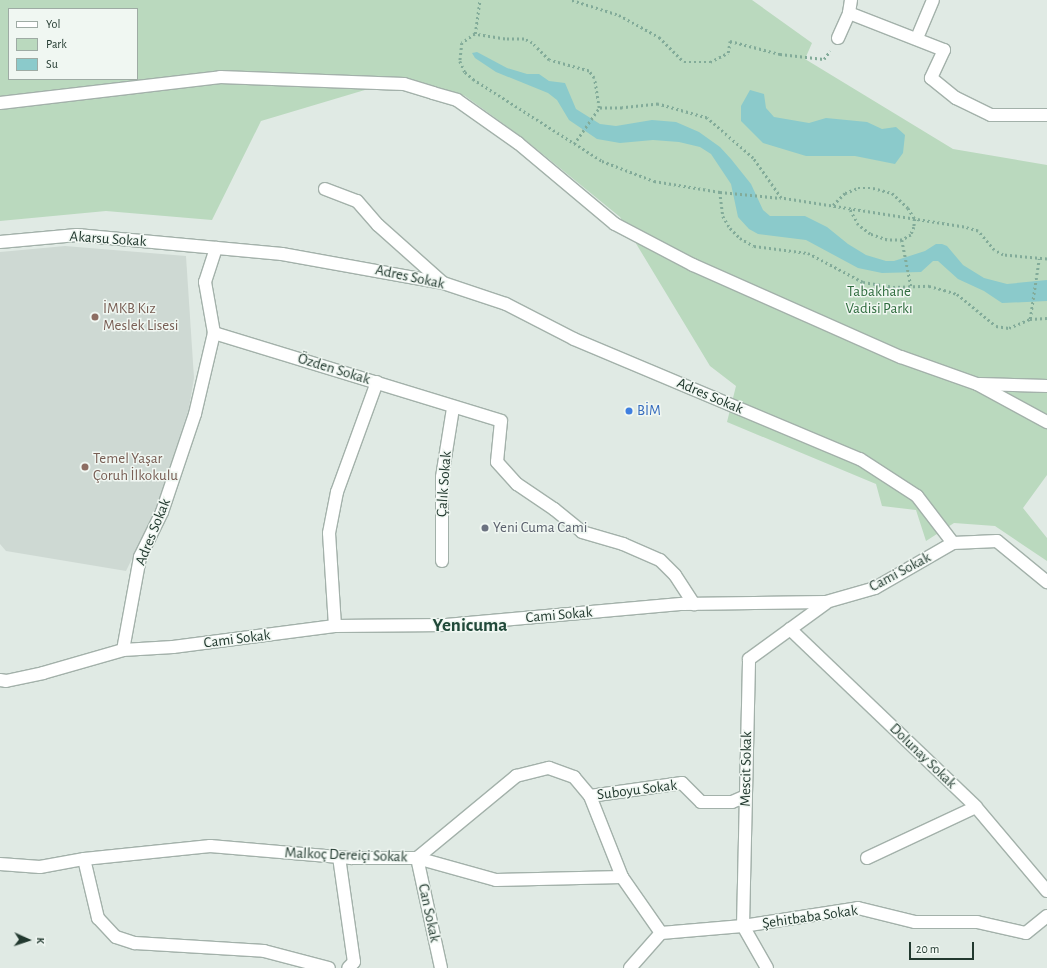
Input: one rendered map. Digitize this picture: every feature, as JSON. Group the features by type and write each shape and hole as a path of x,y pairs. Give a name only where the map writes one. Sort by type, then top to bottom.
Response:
{"street":[{"path":"838,38 849,13 851,0"},
{"path":"917,38 933,0"},
{"path":"849,13 917,38 944,50 931,78 956,98 991,115 1047,115"},
{"path":"0,103 220,77 404,84 457,100 518,143 615,224 693,265 901,357 977,384 1047,422"},
{"path":"325,189 357,201 378,225 443,283"},
{"name":"Akarsu Sokak","path":"0,242 77,235 216,248"},
{"name":"Adres Sokak","path":"123,650 140,557 162,512 177,467 194,414 214,333 205,282 216,248 282,254 443,283 506,304 574,339 860,459 917,496 953,543"},
{"name":"Özden Sokak","path":"214,333 377,382 453,408 501,421 497,462 517,484 582,532 623,544 660,560 675,575 694,604"},
{"path":"335,626 330,533 337,492 377,382"},
{"path":"977,384 1047,386"},
{"name":"Çalık Sokak","path":"442,561 442,477 453,408"},
{"name":"Cami Sokak","path":"2,683 123,650 173,647 335,626 446,625 694,604 826,602 875,588 953,543 997,541 1047,582"},
{"name":"Mescit Sokak","path":"743,926 749,659 826,602"},
{"name":"Dolunay Sokak","path":"790,629 976,807 1047,892"},
{"name":"Suboyu Sokak","path":"417,858 516,776 549,768 574,777 590,796 682,783 701,802 732,802 746,796"},
{"path":"590,796 622,877 661,934 630,968"},
{"path":"867,858 976,807"},
{"name":"Malkoç Dereiçi Sokak","path":"0,864 40,867 84,859 210,846 340,857 417,858 496,880 622,877"},
{"path":"340,857 354,962 348,968"},
{"name":"Can Sokak","path":"417,858 441,968"},
{"path":"84,859 98,918 116,937 135,943 264,951 329,968"},
{"name":"Şehitbaba Sokak","path":"661,934 743,926 858,908 914,922 977,922 1026,933 1047,916"},
{"path":"743,926 767,968"}],"path":[{"path":"475,34 480,0"},
{"path":"572,0 619,15 660,37 684,62 710,62 728,53 730,41 780,54 824,59 838,38"},
{"path":"574,144 599,108 594,78 583,67 549,60 532,42 524,39 505,39 475,34 467,37 459,51 460,61 465,72 574,144 602,161 636,176 720,192 832,205 978,231 994,250 1003,255 1047,259"},
{"path":"599,108 622,108 658,104 707,118 753,158 782,198"},
{"path":"832,205 845,193 858,188 873,188 892,193 908,208 915,219 911,235 902,240 887,240 870,234 858,225 849,208"},
{"path":"720,192 723,216 730,228 740,238 754,246 808,253 863,282 893,287 929,286 958,294 996,326 1008,328 1030,318 1047,318"},
{"path":"902,240 910,286"},
{"path":"1030,318 1040,259"}],"shaded area":[{"path":"65,246 186,256 194,378 189,408 157,508 126,571 6,551 0,544 0,252"}],"green space":[{"name":"Tabakhane Vadisi Parkı","path":"0,0 752,0 812,43 805,59 953,149 1047,165 1047,475 1023,508 1047,538 1047,561 995,526 954,523 926,541 916,510 882,506 876,484 727,422 736,386 710,366 620,217 523,138 465,96 405,78 261,121 212,220 106,211 0,221"}],"water":[{"path":"477,52 507,68 527,74 539,74 549,81 565,83 576,109 600,124 616,126 652,120 676,122 699,132 720,147 731,159 751,184 763,210 770,216 805,216 827,227 848,244 866,255 886,261 894,261 925,251 936,244 942,244 947,246 963,265 984,278 1007,284 1047,280 1047,301 1002,303 984,291 958,279 938,261 933,261 921,272 882,273 858,268 806,240 758,234 749,229 738,217 731,184 711,154 700,147 679,142 653,140 620,143 597,139 569,120 557,100 548,93 496,72 475,58 472,53"},
{"path":"750,90 764,94 766,108 774,117 809,123 826,118 867,122 882,129 896,127 905,135 903,153 895,164 855,156 806,156 763,143 741,121 741,106"}],"place":[{"name":"İMKB Kız Meslek Lisesi","path":"95,317"},
{"name":"BİM","path":"629,411"},
{"name":"Temel Yaşar Çoruh İlkokulu","path":"85,467"},
{"name":"Yeni Cuma Cami","path":"485,528"}],"district":[{"name":"Yenicuma","path":"470,626"}]}
